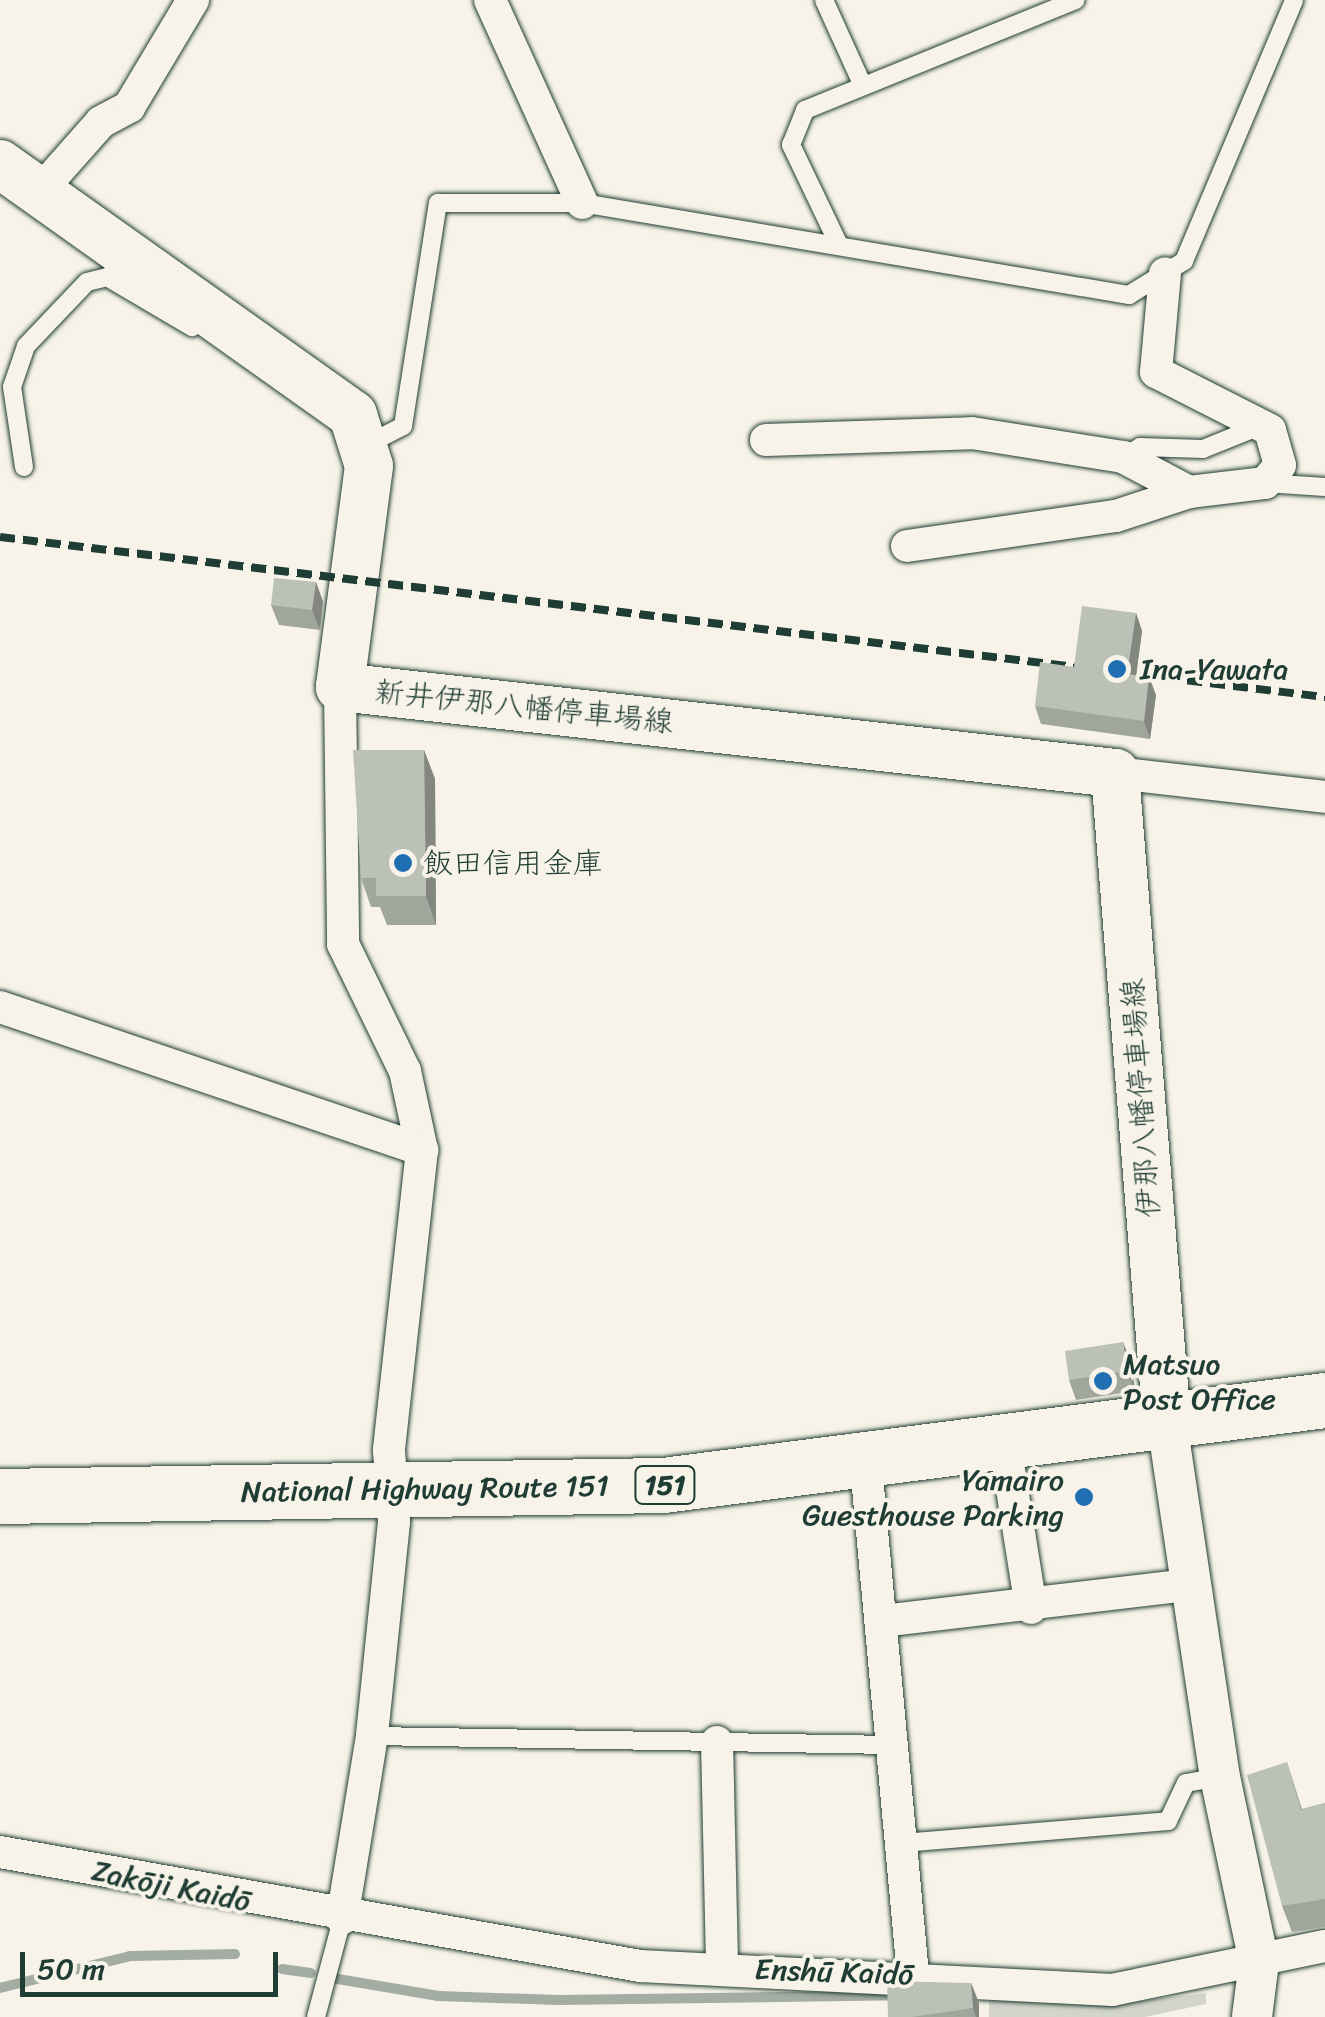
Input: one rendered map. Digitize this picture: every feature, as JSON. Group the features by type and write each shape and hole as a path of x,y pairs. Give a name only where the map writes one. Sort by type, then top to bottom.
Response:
{"highway":[{"name":"National Highway Route 151","path":"0,1496 662,1485 866,1466 1325,1400"}],"main road":[{"path":"0,164 353,415 368,444"},
{"name":"新井伊那八幡停車場線","path":"368,444 340,686 1116,773"},
{"name":"伊那八幡停車場線","path":"1116,773 1167,1423"}],"street":[{"path":"40,191 100,122 129,107 193,0"},
{"path":"490,0 582,202"},
{"path":"908,546 1116,516 1189,492 1265,483 1280,465 1262,425 1156,372 1165,273"},
{"path":"766,440 972,433 1122,457 1189,492"},
{"path":"340,686 343,944 405,1071 422,1150 389,1450 394,1489 372,1736 342,1919"},
{"path":"1116,773 1325,797"},
{"path":"0,1008 422,1150"},
{"path":"1167,1423 1220,1777 1259,1962 1252,2017"},
{"path":"1005,1445 1030,1608"},
{"path":"866,1466 913,1975"},
{"path":"882,1621 1030,1608 1190,1585"},
{"path":"717,1742 722,1968"},
{"name":"Zakōji Kaidō","path":"0,1852 342,1919"},
{"name":"Enshū Kaidō","path":"342,1919 640,1966 913,1975 1112,1990 1325,1946"}],"lane":[{"path":"824,0 863,86"},
{"path":"838,242 790,145 805,110 1076,0"},
{"path":"368,444 402,426 438,203 582,202 838,242 1129,295 1184,261 1294,0"},
{"path":"24,467 12,387 26,346 87,282 108,278 224,346 251,339"},
{"path":"1122,457 1140,446 1203,449 1262,425"},
{"path":"1265,483 1325,487"},
{"path":"372,1736 893,1744"},
{"path":"902,1842 1168,1821 1186,1784 1220,1777"},
{"path":"316,2017 324,1969 342,1919"}],"shaded area":[{"path":"989,1993 1108,2005 1206,1993 1206,2004 1145,2017 989,2017"}],"building":[{"path":"274,578 316,582 312,610 271,605"},
{"path":"1082,606 1136,613 1127,674 1149,677 1144,721 1035,706 1040,662 1074,667"},
{"name":"飯田信用金庫","path":"353,750 424,750 426,896 376,896 376,878 361,878"},
{"path":"1123,1342 1127,1371 1069,1380 1065,1351"},
{"path":"1287,1762 1301,1810 1325,1803 1325,1899 1282,1906 1247,1775"},
{"path":"887,1981 971,1983 973,2008 888,2017"}],"waterway":[{"path":"0,1988 130,1956 235,1954"},
{"path":"282,1969 311,1973"},
{"path":"332,1978 438,1996 559,2000 899,1995"}],"railway":[{"path":"0,537 1325,697"}],"place":[{"name":"Ina-Yawata","path":"1117,669"},
{"name":"飯田信用金庫","path":"403,863"},
{"name":"Matsuo Post Office","path":"1103,1381"},
{"name":"Yamairo Guesthouse Parking","path":"1084,1497"}]}
